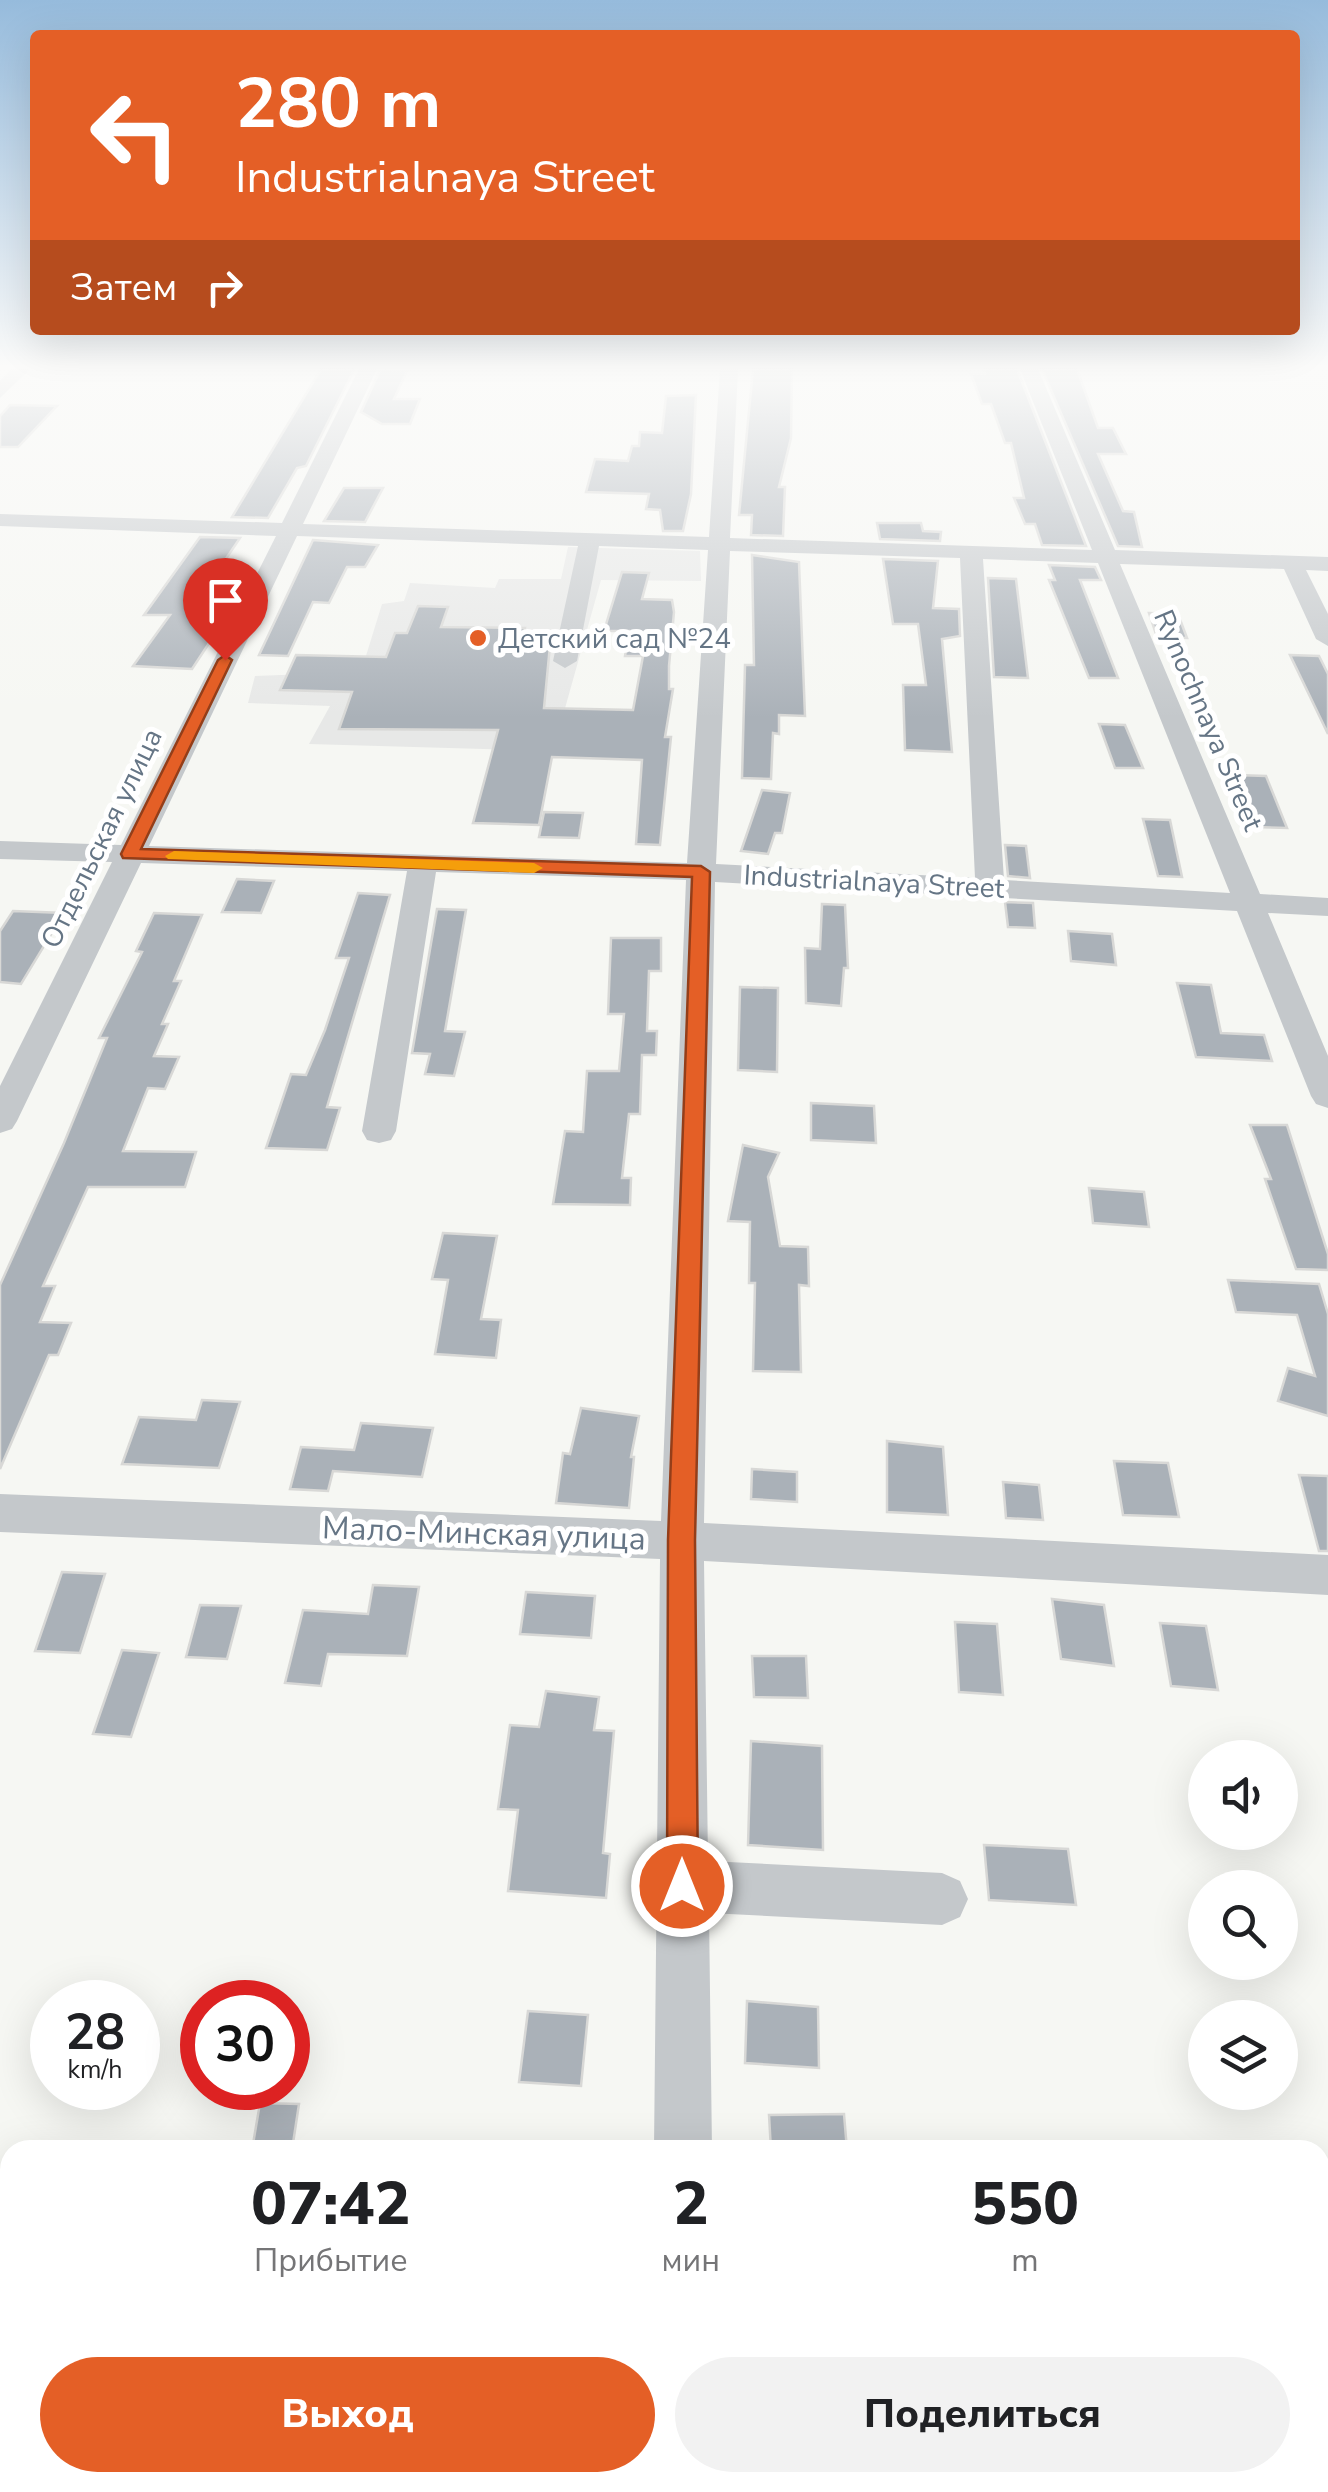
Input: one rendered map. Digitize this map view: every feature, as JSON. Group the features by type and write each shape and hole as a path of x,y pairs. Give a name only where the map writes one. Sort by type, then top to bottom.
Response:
{"street":[{"name":"Отдельская улица","path":"0,1121 311,485"},
{"path":"683,2140 682,1540 701,872 722,485"},
{"name":"Rynochnaya Street","path":"1078,485 1252,902 1328,1096"},
{"path":"0,520 1328,564"},
{"path":"565,661 590,538"},
{"path":"971,551 990,887"},
{"path":"1292,562 1328,639"},
{"name":"Industrialnaya Street","path":"0,850 701,872 1328,907"},
{"path":"379,1132 423,865"},
{"name":"Мало-Минская улица","path":"0,1513 682,1540 1328,1575"},
{"path":"682,1886 942,1899"}],"shaded area":[{"name":"Детский сад №24","path":"568,547 700,551 701,581 601,580 553,751 309,744 330,706 248,703 255,676 361,672 382,604 404,601 410,583 495,588 499,579 561,579"}],"building":[{"path":"251,485 287,485 268,518 232,517"},
{"path":"588,485 691,485 683,531 663,531 660,510 646,509 649,494 586,492"},
{"path":"742,485 785,487 783,536 751,535 752,515 739,515"},
{"path":"1021,485 1062,485 1086,546 1042,545 1035,524 1025,524 1014,498 1024,498"},
{"path":"1092,485 1112,485 1123,511 1134,512 1142,547 1118,546"},
{"path":"344,488 383,488 365,522 324,521"},
{"path":"877,523 921,523 923,531 941,532 940,541 880,539"},
{"path":"200,537 240,538 219,569 242,570 208,621 223,622 192,669 133,666 170,615 144,615"},
{"path":"313,540 378,545 365,567 347,567 329,603 313,602 288,656 259,655"},
{"path":"752,555 799,562 805,716 779,715 779,734 773,733 771,779 742,778 745,665 754,665"},
{"path":"883,559 938,561 933,608 959,609 960,636 942,639 952,752 905,750 903,685 926,685 918,624 893,624"},
{"path":"1049,565 1095,567 1101,580 1080,580 1118,678 1089,678 1049,580 1055,580"},
{"path":"622,572 649,573 642,599 672,600 674,612 669,666 669,689 673,689 665,737 671,737 660,845 636,844 642,760 552,757 539,825 473,823 498,730 339,729 352,692 280,690 296,655 386,657 395,633 407,633 418,606 448,607 441,627 525,628 524,634 551,635 544,708 633,710 643,656 625,656 629,631 604,631"},
{"path":"988,578 1016,579 1028,678 994,677"},
{"path":"1149,613 1178,614 1187,638 1157,637"},
{"path":"1290,655 1319,656 1328,674 1328,734"},
{"path":"1099,724 1125,725 1143,768 1115,768"},
{"path":"1235,775 1266,776 1287,828 1255,827"},
{"path":"762,790 790,793 782,833 775,833 768,854 741,851"},
{"path":"544,812 583,813 579,838 539,837"},
{"path":"1143,819 1170,820 1182,877 1158,876"},
{"path":"1005,845 1026,846 1030,878 1008,876"},
{"path":"237,879 274,881 261,913 222,912"},
{"path":"358,893 390,895 327,1107 340,1108 327,1150 266,1148 291,1074 306,1075 325,1030 349,958 336,958"},
{"path":"1005,902 1033,903 1035,928 1008,927"},
{"path":"822,904 845,905 848,968 844,968 841,1006 806,1003 805,948 820,949"},
{"path":"437,909 466,910 445,1031 465,1032 454,1076 425,1074 430,1054 412,1053"},
{"path":"13,911 64,913 21,984 0,982 0,931"},
{"path":"154,913 202,915 174,981 181,981 162,1024 168,1024 154,1056 179,1057 165,1089 148,1088 123,1151 196,1152 185,1187 88,1187 43,1286 55,1286 40,1322 71,1323 58,1355 49,1355 0,1469 0,1285 64,1143 107,1038 99,1038 142,952 136,951"},
{"path":"1068,931 1112,934 1116,965 1071,961"},
{"path":"611,938 661,938 661,971 649,971 647,1031 657,1031 656,1055 642,1055 640,1114 629,1114 622,1178 631,1178 630,1205 553,1204 565,1131 583,1132 587,1071 619,1071 624,1014 608,1014"},
{"path":"1177,983 1211,985 1221,1033 1264,1035 1272,1061 1196,1057"},
{"path":"740,987 778,988 777,1072 738,1070"},
{"path":"811,1103 874,1106 876,1143 811,1140"},
{"path":"1250,1125 1287,1125 1328,1254 1328,1270 1296,1269 1265,1179 1271,1179"},
{"path":"743,1145 779,1153 768,1177 780,1246 808,1247 809,1286 799,1285 801,1372 753,1371 755,1283 749,1283 750,1222 728,1221"},
{"path":"1089,1188 1144,1192 1149,1227 1093,1223"},
{"path":"443,1233 497,1236 481,1319 501,1320 496,1358 435,1354 448,1280 432,1279"},
{"path":"1228,1280 1319,1284 1328,1314 1328,1416 1278,1401 1288,1368 1315,1376 1297,1315 1236,1312"},
{"path":"202,1400 240,1402 219,1468 122,1464 139,1417 196,1420"},
{"path":"581,1408 639,1416 631,1457 629,1508 556,1503 563,1453 570,1454"},
{"path":"361,1423 433,1428 422,1477 333,1471 328,1491 290,1489 301,1447 354,1450"},
{"path":"887,1441 943,1447 948,1515 887,1512"},
{"path":"1114,1461 1168,1463 1179,1517 1123,1515"},
{"path":"752,1469 797,1472 797,1502 751,1499"},
{"path":"1299,1475 1328,1476 1328,1551 1319,1551"},
{"path":"1003,1482 1039,1485 1043,1520 1006,1518"},
{"path":"62,1572 105,1574 80,1653 35,1651"},
{"path":"373,1585 419,1587 407,1656 328,1654 321,1686 285,1683 303,1610 368,1614"},
{"path":"526,1592 595,1596 591,1638 520,1634"},
{"path":"1052,1599 1104,1605 1114,1666 1061,1659"},
{"path":"200,1605 241,1606 227,1659 186,1657"},
{"path":"955,1622 997,1624 1003,1695 959,1692"},
{"path":"1160,1623 1206,1626 1218,1690 1171,1686"},
{"path":"122,1650 159,1653 131,1737 93,1734"},
{"path":"752,1656 806,1656 808,1698 754,1697"},
{"path":"546,1691 599,1697 594,1730 614,1731 603,1853 610,1854 606,1898 508,1891 518,1810 498,1809 510,1725 539,1727"},
{"path":"751,1741 822,1746 823,1850 748,1845"},
{"path":"984,1845 1068,1849 1076,1905 989,1900"},
{"path":"747,2001 818,2007 819,2068 745,2063"},
{"path":"528,2011 588,2015 581,2086 519,2082"},
{"path":"259,2110 298,2110 294,2140 254,2140"},
{"path":"844,2114 846,2140 770,2140 769,2115"}],"slow traffic":[{"path":"174,856 534,868"}],"place":[{"name":"Детский сад №24","path":"478,638"}],"route":[{"path":"225,660 130,854 701,872 682,1540 682,1886"}]}
